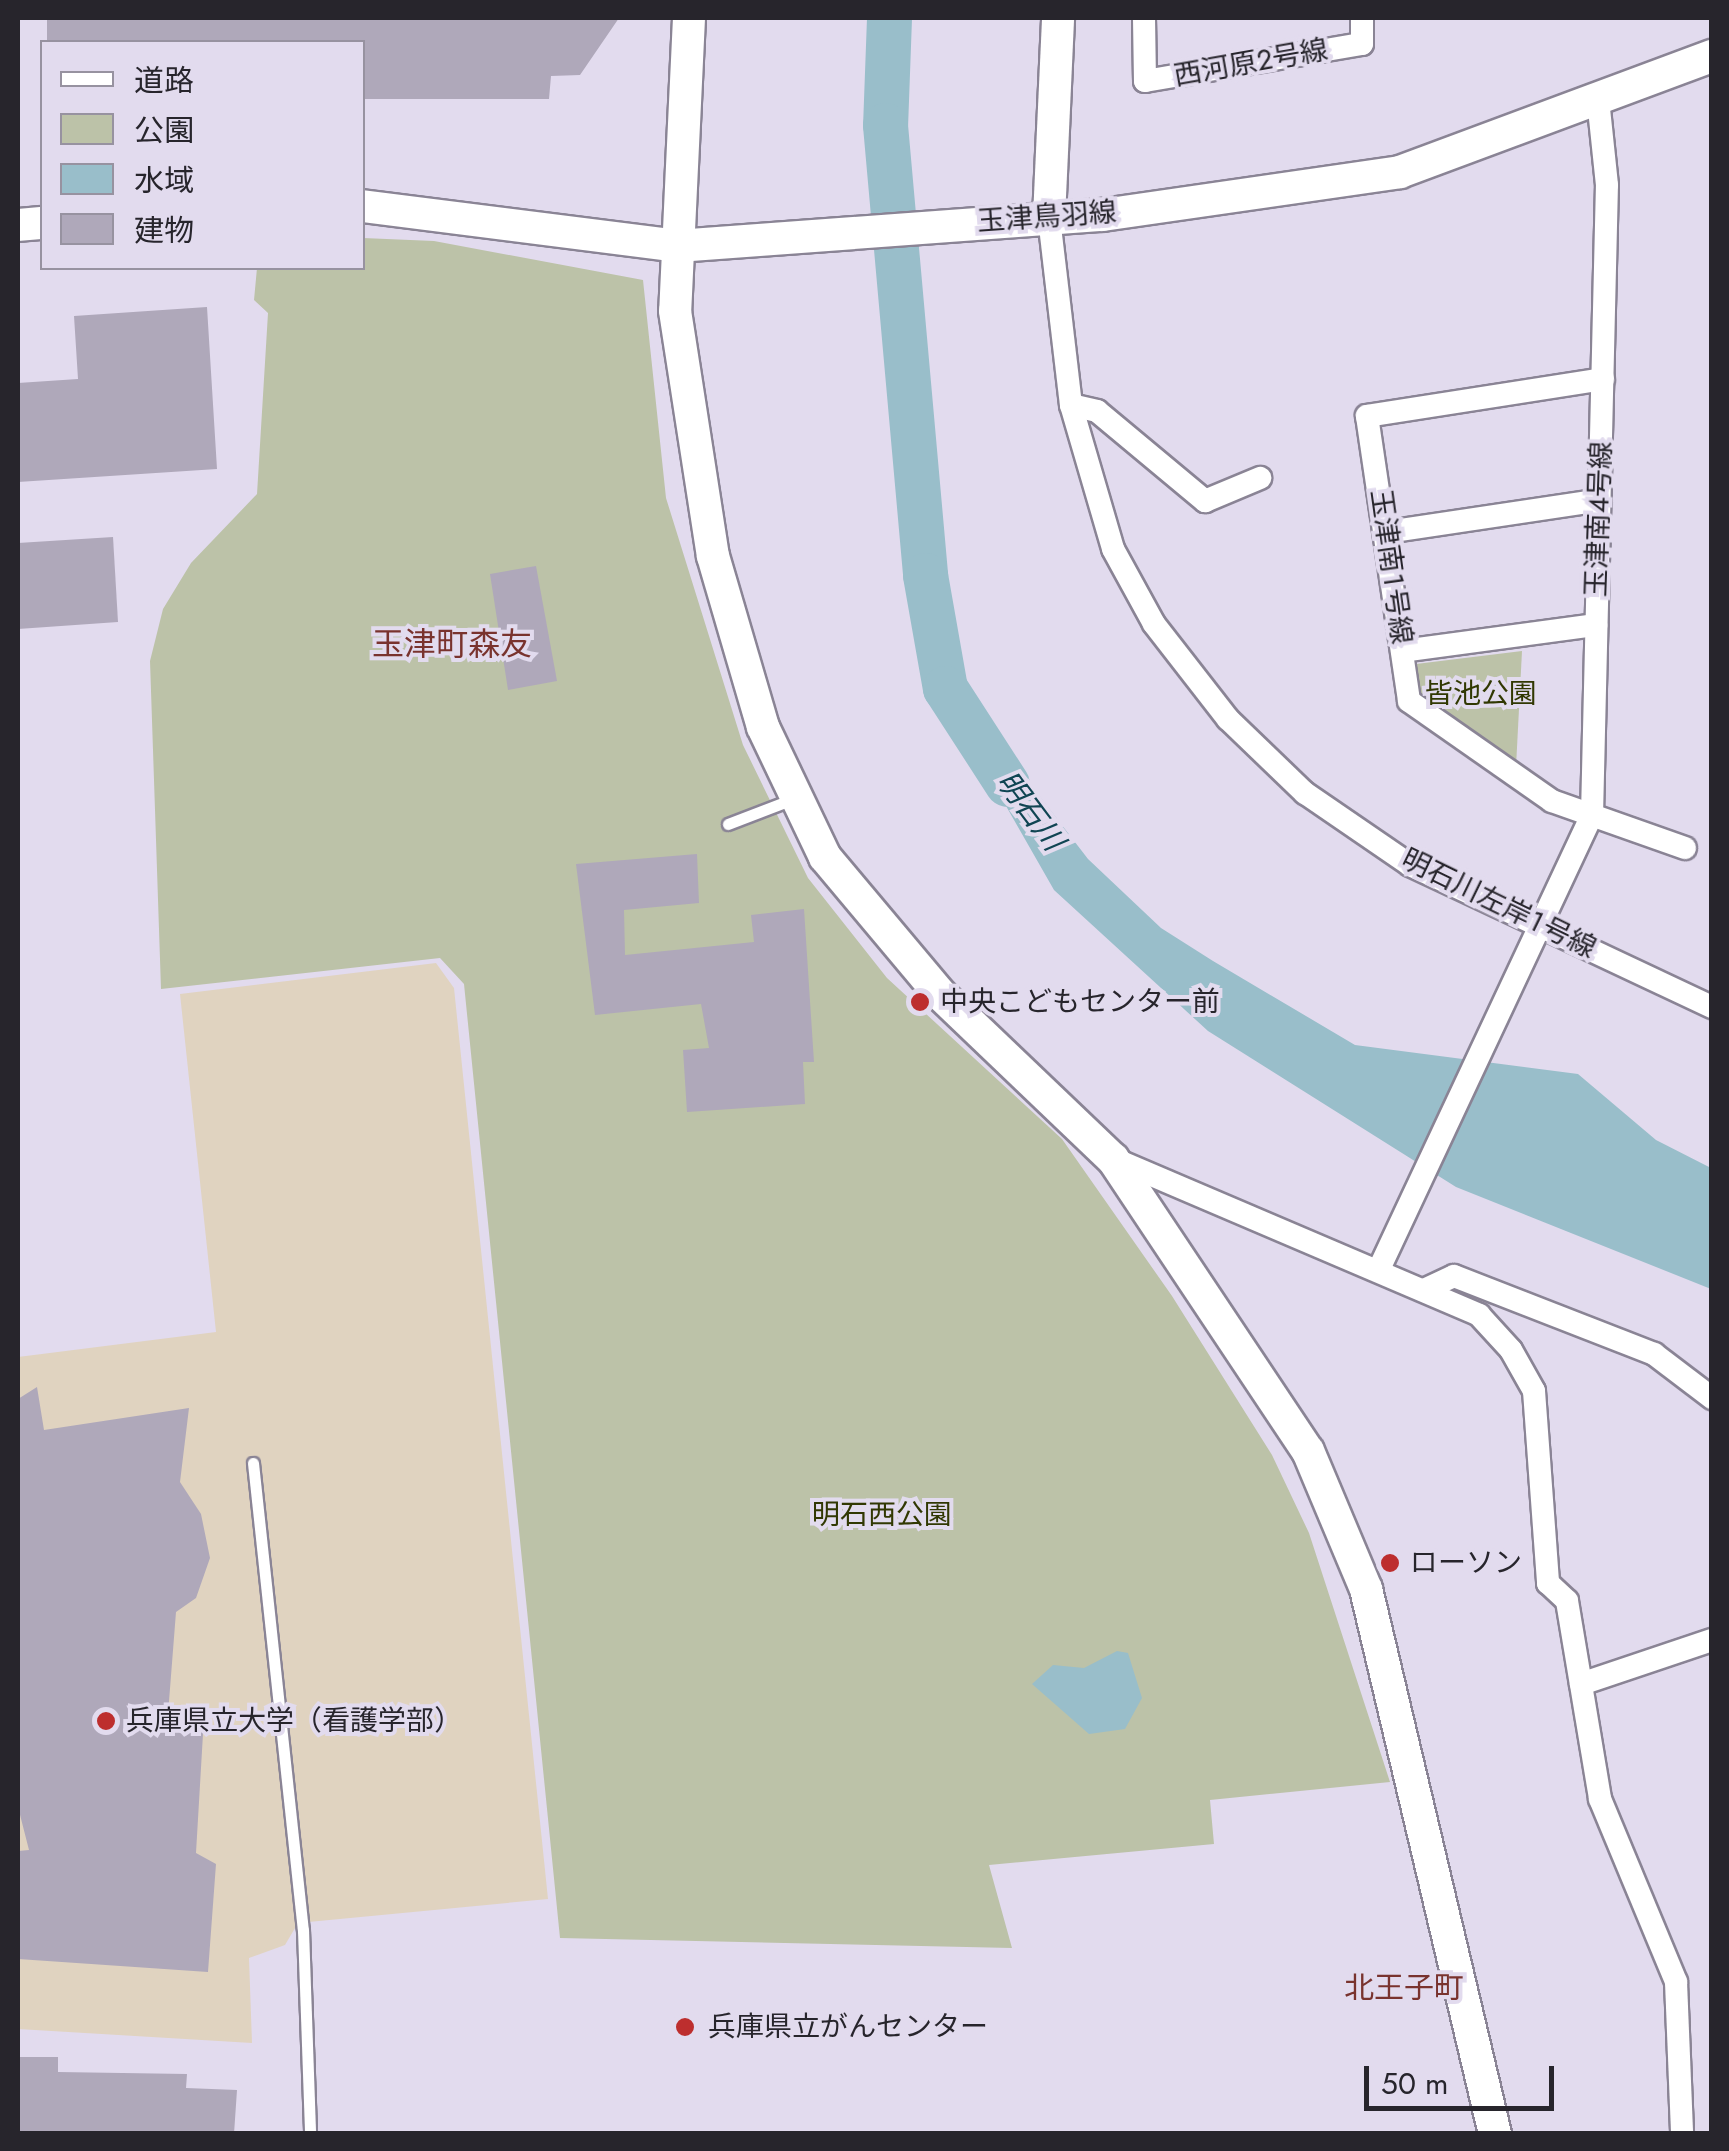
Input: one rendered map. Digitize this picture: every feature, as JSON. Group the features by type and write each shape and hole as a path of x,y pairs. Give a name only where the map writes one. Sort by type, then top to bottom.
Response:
{"street":[{"path":"690,18 674,311 713,556 793,799 824,857 939,993 1113,1159 1308,1451 1343,1522 1495,2134"},
{"name":"明石川左岸１号線","path":"1058,18 1050,218 1070,405 1113,549 1154,624 1228,718 1305,793 1410,865 1712,1007"},
{"name":"西河原２号線","path":"1144,18 1145,81 1362,44 1362,18"},
{"name":"玉津鳥羽線","path":"365,206 677,246 1050,218 1400,172 1712,56"},
{"name":"玉津南４号線","path":"1379,1269 1542,928 1592,814 1607,185 1598,100"},
{"name":"玉津南１号線","path":"1603,379 1368,416 1409,701 1552,800 1685,848"},
{"path":"1070,405 1097,411 1205,501 1260,478"},
{"path":"1387,532 1600,500"},
{"path":"1403,651 1596,625"},
{"path":"1113,1159 1379,1269 1479,1315 1534,1391 1548,1583 1567,1602 1600,1799 1676,1982 1682,2134"},
{"path":"1424,1290 1454,1276 1654,1354 1712,1398"},
{"path":"1581,1684 1712,1640"}],"lane":[{"path":"728,824 793,799"},
{"path":"253,1463 303,1930 310,2134"}],"shaded area":[{"path":"436,963 454,988 548,1899 298,1923 285,1945 249,1958 252,2043 18,2029 18,1357 216,1332 180,994"}],"green space":[{"name":"明石西公園","path":"365,238 434,241 643,280 666,498 743,745 808,878 887,978 1062,1139 1172,1296 1272,1455 1309,1533 1390,1782 1210,1800 1214,1844 989,1865 1012,1948 560,1938 464,984 440,958 161,989 150,661 163,609 191,563 257,494 268,313 254,300 257,270 365,270"},
{"name":"皆池公園","path":"1522,651 1516,767 1412,690 1416,664"}],"water":[{"path":"957,720 1021,772 1088,859 1161,928 1213,961 1355,1045 1578,1074 1656,1140 1711,1168 1711,1289 1456,1187 1208,1031 1054,890"},
{"path":"1117,1651 1128,1653 1142,1698 1125,1729 1089,1734 1032,1684 1053,1665 1084,1668"}],"building":[{"path":"47,18 619,18 580,75 551,76 549,99 365,99 365,40 47,40"},
{"path":"207,307 217,469 18,482 18,383 78,379 74,316"},
{"path":"113,537 118,622 18,629 18,543"},
{"path":"536,566 557,681 508,690 490,574"},
{"path":"697,854 699,903 624,910 625,955 754,942 751,915 804,909 814,1062 803,1062 805,1104 687,1112 683,1050 709,1048 701,1004 595,1015 576,864"},
{"path":"37,1387 44,1430 189,1408 180,1482 201,1514 210,1558 196,1598 176,1612 168,1714 204,1717 196,1853 216,1864 208,1972 18,1959 18,1851 29,1850 18,1807 18,1399"},
{"path":"18,2057 58,2057 58,2072 187,2074 186,2088 237,2090 234,2134 18,2134"}],"waterway":[{"name":"明石川","path":"889,18 885,125 925,575 945,688 1007,784"}],"place":[{"name":"中央こどもセンター前","path":"920,1002"},
{"name":"ローソン","path":"1390,1563"},
{"name":"兵庫県立大学（看護学部）","path":"106,1721"},
{"name":"兵庫県立がんセンター","path":"685,2027"}],"district":[{"name":"玉津町森友","path":"452,644"},
{"name":"北王子町","path":"1404,1988"}]}
